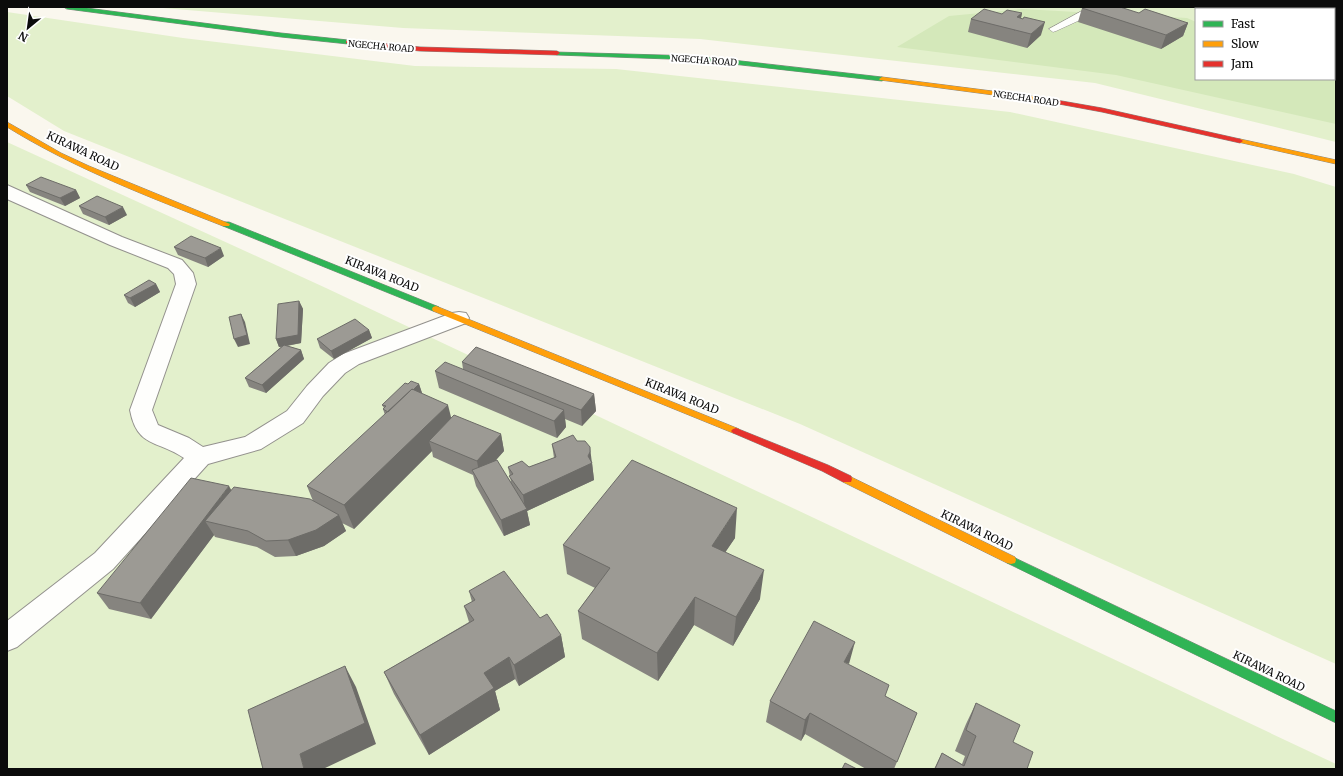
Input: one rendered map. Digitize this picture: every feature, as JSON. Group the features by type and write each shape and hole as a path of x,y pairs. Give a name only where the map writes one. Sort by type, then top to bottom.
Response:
{"main road":[{"name":"NGECHA ROAD","path":"67,7 207,26 368,45 471,52 697,58 814,70 1044,100 1102,110 1336,162"},
{"name":"KIRAWA ROAD","path":"7,124 27,138 86,168 459,318 825,468 983,547 1126,614 1336,717"}],"street":[{"path":"7,190 13,195 50,212 116,241 175,264 183,273 186,284 141,410 143,423 150,433 181,444 200,457"},
{"path":"7,638 104,561 200,457 235,449 253,443 295,417 315,391 337,368 351,359 459,318"}],"lane":[{"path":"1053,29 1077,18 1095,7"}],"green space":[{"path":"151,7 1282,7 1286,8 1195,8 1195,80 1335,80 1335,20 1336,142 1095,83 700,39 403,28"},
{"path":"1022,9 1187,18 1195,22 1195,80 1335,80 1335,76 1336,124 1116,75 897,47 949,16"},
{"path":"7,12 183,38 415,66 616,69 1010,112 1294,174 1336,187 1336,664 800,424 64,131 7,96"},
{"path":"7,142 326,288 1336,764 1336,769 7,769"}],"building":[{"path":"1120,7 1139,13 1145,9 1188,23 1166,35 1082,8"},
{"path":"984,9 1002,14 1007,10 1022,13 1017,17 1023,19 1024,17 1045,22 1031,34 971,19"},
{"path":"1335,12 1336,12 1335,27"},
{"path":"41,177 76,190 60,198 26,185"},
{"path":"97,196 123,207 105,217 79,206"},
{"path":"191,236 221,248 205,258 174,247"},
{"path":"149,280 156,284 130,298 124,295"},
{"path":"299,301 298,335 276,339 278,304"},
{"path":"241,314 247,335 234,339 229,317"},
{"path":"355,319 369,330 331,351 317,339"},
{"path":"284,345 301,350 262,385 245,378"},
{"path":"476,347 594,394 581,410 462,362"},
{"path":"445,362 564,410 554,421 435,371"},
{"path":"411,381 419,384 388,412 383,409 386,406 382,405 405,383 408,384"},
{"path":"412,389 448,405 344,505 307,486"},
{"path":"454,415 501,434 477,461 429,441"},
{"path":"573,435 577,441 585,441 590,447 588,456 592,463 523,495 509,476 513,474 508,467 522,461 529,467 556,457 552,444"},
{"path":"497,460 527,509 501,520 472,470"},
{"path":"632,460 737,508 712,546 764,570 736,617 695,597 657,653 578,611 610,568 563,545"},
{"path":"191,478 229,486 140,603 97,593"},
{"path":"234,487 310,499 339,515 316,530 288,540 266,541 248,531 205,521"},
{"path":"504,571 540,618 547,614 561,635 514,665 509,657 484,673 494,688 420,735 384,672 474,620 464,606 475,600 469,591"},
{"path":"814,621 855,642 844,662 889,685 885,696 917,713 897,762 810,713 805,720 770,701"},
{"path":"345,666 365,723 300,754 304,769 263,769 248,710"},
{"path":"976,703 1020,725 1013,742 1033,752 1027,769 935,769 942,753 964,766 976,736 966,730"},
{"path":"845,763 857,769 842,769"}],"traffic: fast":[{"path":"67,7 281,35 348,42"},
{"path":"1304,7 1308,8"},
{"path":"557,53 697,58 882,79"},
{"path":"226,224 436,309"},
{"path":"1011,560 1336,717"}],"traffic: slow":[{"path":"882,79 1039,99"},
{"path":"7,124 59,154 114,180 226,224"},
{"path":"1240,141 1336,162"},
{"path":"436,309 736,431"},
{"path":"847,479 1011,560"}],"traffic: jam":[{"path":"348,42 420,49 557,53"},
{"path":"1039,99 1102,110 1240,141"},
{"path":"736,431 825,468 847,479"}]}
